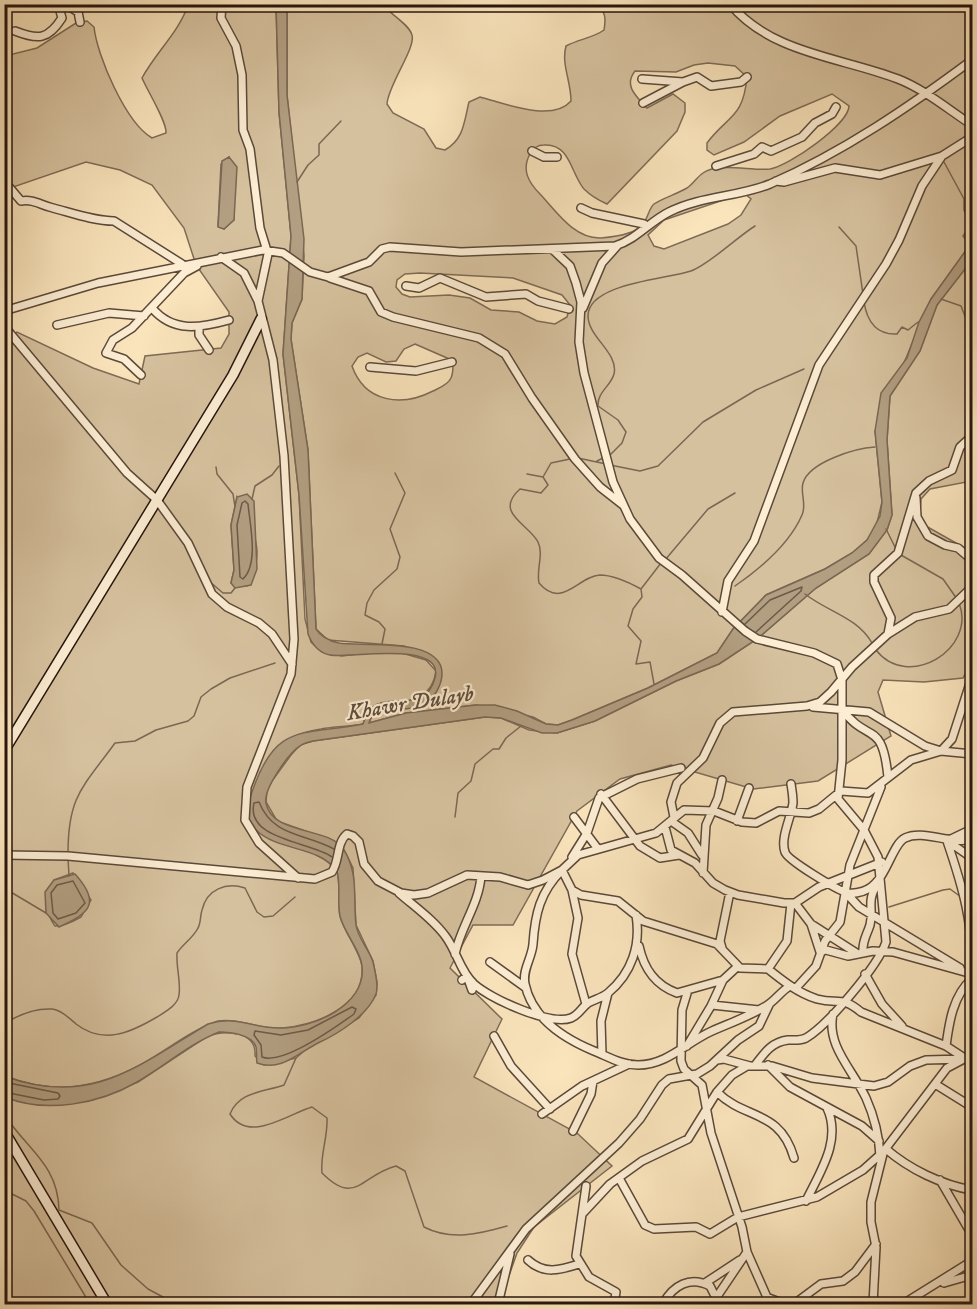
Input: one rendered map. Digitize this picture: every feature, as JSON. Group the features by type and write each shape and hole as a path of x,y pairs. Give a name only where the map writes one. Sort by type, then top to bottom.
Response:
{"main road":[{"path":"4,751 233,375 261,319"},
{"path":"4,1131 107,1305"}],"street":[{"path":"15,32 34,38 51,32 62,18 58,4"},
{"path":"65,4 78,12"},
{"path":"80,22 78,12 82,4"},
{"path":"222,4 221,18 236,46 242,75 243,130 250,148 260,228 267,250 266,270 258,301"},
{"path":"730,4 738,13 773,38 808,52 897,78 972,125"},
{"path":"328,277 369,262 382,249 390,248 461,252 618,245 636,237 669,212 775,181 819,161 862,134 884,124 972,60"},
{"path":"643,103 697,77 711,86 741,82 747,77"},
{"path":"642,79 683,82"},
{"path":"716,166 754,154 762,147 771,150 802,137 815,123 832,114 836,107"},
{"path":"775,181 784,182 835,168 880,175 942,156 954,151 972,137"},
{"path":"532,151 544,157 557,157"},
{"path":"722,612 728,581 754,542 819,365 886,264 922,186 942,156"},
{"path":"10,188 21,201 32,200 55,209 114,221 182,264"},
{"path":"581,208 592,213 644,224"},
{"path":"580,316 602,263 618,245"},
{"path":"552,249 570,266 581,302 579,342 591,402 613,482 630,519 659,558 757,639 830,658 837,664 842,680 842,760 838,793 842,806 864,830 880,863 886,942 883,952 833,1013 803,1039 777,1042 753,1065 732,1075 717,1092 707,1112 688,1139 642,1161 619,1178 583,1213"},
{"path":"4,311 98,283 182,264 267,250 283,252 310,272 369,291 381,312 490,342 505,354 532,398 587,474 625,507"},
{"path":"221,257 244,273 258,301 273,360 284,456 294,639 292,665 247,787 245,820 259,843 298,878"},
{"path":"141,375 124,358 106,353 113,340 132,328 184,273 197,266"},
{"path":"406,286 419,288 440,278 486,297 526,294 538,301 569,309"},
{"path":"152,308 162,320 177,327 199,327 229,320"},
{"path":"57,326 109,313 144,316"},
{"path":"4,326 127,473 157,500 188,543 212,594 227,607 259,623 272,634 292,665"},
{"path":"199,327 199,335 209,350"},
{"path":"370,367 416,371 452,362"},
{"path":"888,634 891,618 874,582 874,575 898,553 912,499 918,490 952,470 960,447 972,436"},
{"path":"918,490 917,517 928,536 945,545 958,548 972,560"},
{"path":"807,706 820,702 862,657 888,634 915,617 949,609 972,587"},
{"path":"569,862 578,855 656,833 684,810 714,812 737,821 756,824 779,812 809,813 819,810 838,793 848,790 868,793 911,760 941,751 952,739 972,680"},
{"path":"703,857 688,833 672,819 672,792 684,774 703,758 725,717 744,710 807,706 869,712 925,746 941,751 972,754"},
{"path":"542,1114 593,1081 629,1064 654,1062 683,1049 711,1032 734,1024 769,1004 793,987 816,966 820,952 840,922 849,874 864,830 886,780 882,742 876,734 850,720 842,709"},
{"path":"527,990 525,970 532,955 533,926 538,906 547,887 569,862 587,833 596,803 602,795 637,779 681,768"},
{"path":"703,873 706,825 714,812 722,780"},
{"path":"791,784 791,812 784,847 786,855 795,864 846,893 859,908 871,913 970,975"},
{"path":"737,821 749,788"},
{"path":"602,795 634,839 650,854 660,858 679,855"},
{"path":"574,817 598,849"},
{"path":"665,827 667,843 671,850 695,863 713,883 738,896 793,903 819,887 892,858"},
{"path":"947,841 972,829"},
{"path":"4,855 68,856 174,865 195,869 233,869 315,879 332,872 339,858 341,841 347,834 359,842 369,872 397,892 447,938 472,990"},
{"path":"860,953 869,926 871,913 869,903 899,841 915,835 947,841 972,839"},
{"path":"947,841 972,858"},
{"path":"946,1047 955,1004 970,975 972,954 965,906 947,841"},
{"path":"397,892 414,895 428,893 467,875 500,877 528,885 562,870"},
{"path":"562,870 572,890 578,918 572,954 586,1004"},
{"path":"455,954 463,927 477,902 481,876"},
{"path":"846,893 868,889 881,876"},
{"path":"572,890 580,895 618,901 643,921 688,937 717,944 737,967 746,970 768,969 793,987 817,999 844,1000 861,1012 946,1047 972,1063"},
{"path":"722,950 720,940 730,892"},
{"path":"793,903 812,924 860,953"},
{"path":"768,969 787,941 793,903"},
{"path":"636,915 638,944 649,974 660,985 677,993 723,980"},
{"path":"812,924 820,952"},
{"path":"602,1054 601,1021 608,993 634,959 638,944"},
{"path":"820,952 826,950 848,956 883,952 970,975"},
{"path":"490,962 518,980 544,1018 566,1039 629,1064"},
{"path":"683,1049 712,1005 723,980 737,967"},
{"path":"866,974 882,1004 904,1028"},
{"path":"465,978 491,996 544,1018 571,1018 586,1004 608,993"},
{"path":"688,990 682,1010 684,1069 702,1085 711,1133 718,1148 747,1252 769,1302 785,1305"},
{"path":"471,1305 482,1286 526,1230 626,1135 640,1119 662,1085 669,1079 691,1075 715,1061 738,1040 759,1026 769,1004"},
{"path":"712,1005 759,1010"},
{"path":"833,1013 831,1026 833,1039 875,1120 883,1152 870,1202 876,1244 873,1305"},
{"path":"494,1036 512,1066 550,1109"},
{"path":"715,1061 723,1059 753,1065 768,1065 812,1078 874,1086 888,1082 910,1066 926,1060 968,1059"},
{"path":"619,1178 645,1225 654,1229 696,1227 710,1234 738,1217 806,1201 838,1186 883,1152 947,1068 968,1059"},
{"path":"768,1065 790,1087 862,1126 879,1141"},
{"path":"573,1131 591,1094 593,1081"},
{"path":"935,1084 972,1107"},
{"path":"717,1092 728,1103 768,1119 788,1144 794,1158"},
{"path":"806,1201 834,1131 827,1108"},
{"path":"883,1152 940,1180 972,1191"},
{"path":"940,1180 972,1235"},
{"path":"586,1186 576,1256 589,1277 616,1292 614,1305"},
{"path":"794,1305 821,1284 843,1281 855,1272 876,1244"},
{"path":"498,1305 511,1252"},
{"path":"705,1283 738,1262 747,1252"},
{"path":"714,1301 747,1252"},
{"path":"528,1260 536,1267 556,1271 579,1264"},
{"path":"903,1305 972,1261"},
{"path":"939,1284 972,1275"},
{"path":"663,1305 670,1292 681,1284 698,1281 711,1286 714,1301"},
{"path":"919,1305 921,1295"}],"shaded area":[{"path":"188,5 276,5 279,112 291,236 283,354 299,495 305,619 311,642 322,652 342,656 373,652 402,653 426,660 436,671 433,683 427,691 411,700 371,708 363,724 302,733 288,740 278,748 263,771 248,818 268,837 316,855 337,871 340,916 359,955 362,967 361,981 355,993 346,1003 335,1012 322,1018 282,1028 235,1021 218,1021 189,1035 142,1064 108,1079 75,1086 41,1086 5,1076 4,568 10,560 4,551 5,341 17,332 93,368 139,384 145,356 221,348 229,334 229,312 196,265 184,228 152,185 120,170 86,162 10,188 5,198 5,56 37,48 76,23 87,21 94,27 96,39 114,88 132,118 152,138 166,133 166,128 142,78 184,15","holes":["229,157 234,220 224,229 218,226 221,164","237,497 256,541 256,562 247,586 231,583 234,570 231,525","73,873 91,900 81,917 55,926 47,908 49,892 54,880"]},
{"path":"287,5 383,5 403,23 412,35 412,41 387,104 393,113 424,129 436,148 445,150 460,135 469,102 480,97 514,107 540,111 563,107 571,101 565,66 566,46 604,30 605,16 596,5 972,5 972,242 931,299 875,431 882,502 876,527 867,540 852,553 825,569 766,595 733,629 717,653 648,688 572,720 558,725 546,724 533,717 476,705 406,713 369,723 373,715 380,711 419,707 427,703 436,692 437,661 404,646 328,640 316,629 308,450 291,339 292,323 302,299 304,256 287,95","holes":["708,63 735,66 747,77 745,91 738,109 707,143 707,150 714,155 744,142 780,116 832,94 849,106 846,114 829,133 790,160 770,169 726,167 709,170 687,188 654,204 643,224 630,233 601,238 591,237 566,223 530,181 526,165 531,152 542,145 559,149 565,154 584,189 607,204 677,131 685,112 685,103 673,94 647,108 631,86 630,82 635,71 676,72 694,65","744,193 751,199 741,215 728,224 664,249 654,246 648,235 664,220","405,274 513,278 562,295 570,305 567,317 555,324 537,321 519,312 491,310 470,298 449,295 410,297 402,294 396,287 397,280","415,344 447,358 453,364 450,380 443,386 421,396 397,400 375,394 366,388 352,366 358,357 367,353 386,362 396,361 404,349"]},
{"path":"972,260 972,481 930,489 921,499 920,512 924,525 972,552 972,661 963,678 924,682 883,680 878,692 891,736 818,781 753,789 671,765 620,779 577,811 513,925 473,925 450,968 502,1019 474,1077 577,1133 612,1166 534,1227 517,1253 499,1304 27,1304 21,1302 5,1304 4,1097 92,1100 138,1082 206,1037 222,1033 238,1034 251,1041 255,1056 264,1065 296,1058 305,1050 359,1018 376,995 377,982 373,961 356,925 353,868 343,848 328,839 277,821 266,802 267,791 272,781 300,745 313,741 485,717 501,718 529,730 557,733 595,721 676,681 719,664 757,639 816,588 869,554 887,530 892,515 887,440 890,396 920,351 937,305"}],"water":[{"name":"Khawr Dulayb","path":"276,5 287,5 287,95 304,239 302,299 292,323 291,339 308,450 316,629 326,638 339,643 416,649 429,654 439,662 442,674 433,697 407,709 386,709 373,712 369,723 406,713 495,705 517,711 546,724 558,725 648,688 717,653 733,629 766,595 825,569 852,553 867,540 880,516 882,502 875,431 881,393 907,358 919,322 931,299 972,242 972,260 937,305 920,351 890,396 887,440 892,515 887,530 869,554 816,588 757,639 719,664 676,681 595,721 557,733 542,733 501,718 485,717 313,741 301,745 290,756 268,789 266,803 270,814 290,826 337,842 344,850 352,868 357,930 373,962 377,990 372,1002 352,1023 289,1060 274,1065 257,1063 256,1047 250,1039 219,1032 197,1043 137,1082 106,1096 55,1106 21,1102 5,1097 4,1076 35,1085 63,1087 88,1085 112,1078 135,1067 208,1024 236,1021 269,1027 292,1027 321,1019 334,1012 356,993 361,980 362,966 359,954 340,916 337,871 320,857 276,842 256,830 248,817 249,802 261,769 271,753 282,742 308,732 363,724 369,711 377,704 420,698 429,691 435,678 434,666 425,659 392,653 330,655 316,648 308,634 299,495 283,354 291,236 279,112"},
{"path":"229,157 237,167 234,220 224,229 218,227 222,161"},
{"path":"247,494 254,501 257,569 251,585 235,588 231,583 234,570 231,525 237,497"},
{"path":"75,874 83,884 90,900 84,912 59,927 46,913 45,892 54,880"}],"waterway":[{"path":"297,182 308,165 319,155 319,144 341,121"},
{"path":"944,162 964,199 964,210 971,225 963,236 972,247"},
{"path":"610,455 622,443 626,432 618,420 598,406 598,401 614,374 614,366 608,352 589,324 588,316 591,305 601,296 615,289 698,268 755,226"},
{"path":"839,227 856,246 863,294"},
{"path":"941,299 961,306 972,334"},
{"path":"864,302 870,321 883,332 897,334 902,327 908,330 918,322"},
{"path":"965,315 972,309"},
{"path":"610,465 640,471 658,466 703,422 756,390 804,369"},
{"path":"735,586 755,572 790,536 802,515 804,503 802,487 807,475 834,458 875,447"},
{"path":"578,458 606,464"},
{"path":"597,461 603,458"},
{"path":"543,477 551,463 570,459"},
{"path":"252,499 255,486 272,475 279,466"},
{"path":"216,467 217,474 233,494 235,507"},
{"path":"382,644 385,629 379,622 365,615 367,603 374,590 397,569 400,557 390,529 405,493 395,473"},
{"path":"527,474 543,477 548,485 541,493 520,489 510,505 511,512 534,536 540,547 539,583 547,590 563,593 584,580 605,575 641,589 642,597 633,609 628,626 641,641 636,664 650,662 654,684"},
{"path":"665,560 708,509 735,493"},
{"path":"886,529 896,549"},
{"path":"901,555 943,579 957,599"},
{"path":"641,589 661,563"},
{"path":"209,581 223,593 231,593 235,588"},
{"path":"805,594 850,621 866,634 872,643"},
{"path":"876,650 889,662 905,666 921,665 936,659 949,649 958,636 962,620 959,603"},
{"path":"68,853 74,805 86,782 115,743 135,741 156,730 188,721 194,716 201,697 211,689 230,678 275,663"},
{"path":"455,817 458,793 471,781 475,764 493,749 499,749 506,738 521,726"},
{"path":"68,858 69,876"},
{"path":"4,1024 27,1013 52,1009 96,1034 116,1034 137,1028 164,1013 178,999 177,953 196,932 200,924 201,912 213,892 231,886 245,888 257,912 264,917 273,916 295,897"},
{"path":"4,888 46,913"},
{"path":"889,907 950,889 961,897"},
{"path":"296,1058 284,1085 253,1094 234,1106 230,1114 238,1123 247,1127 258,1127 312,1107 327,1118 322,1173 334,1183 343,1188 359,1186 384,1170 396,1166 405,1171 424,1227 444,1234 465,1235 507,1226"},
{"path":"4,1114 47,1169 57,1194 59,1210 92,1223 121,1265 148,1289 176,1304"},
{"path":"4,1190 26,1201 34,1211 90,1304"}]}
